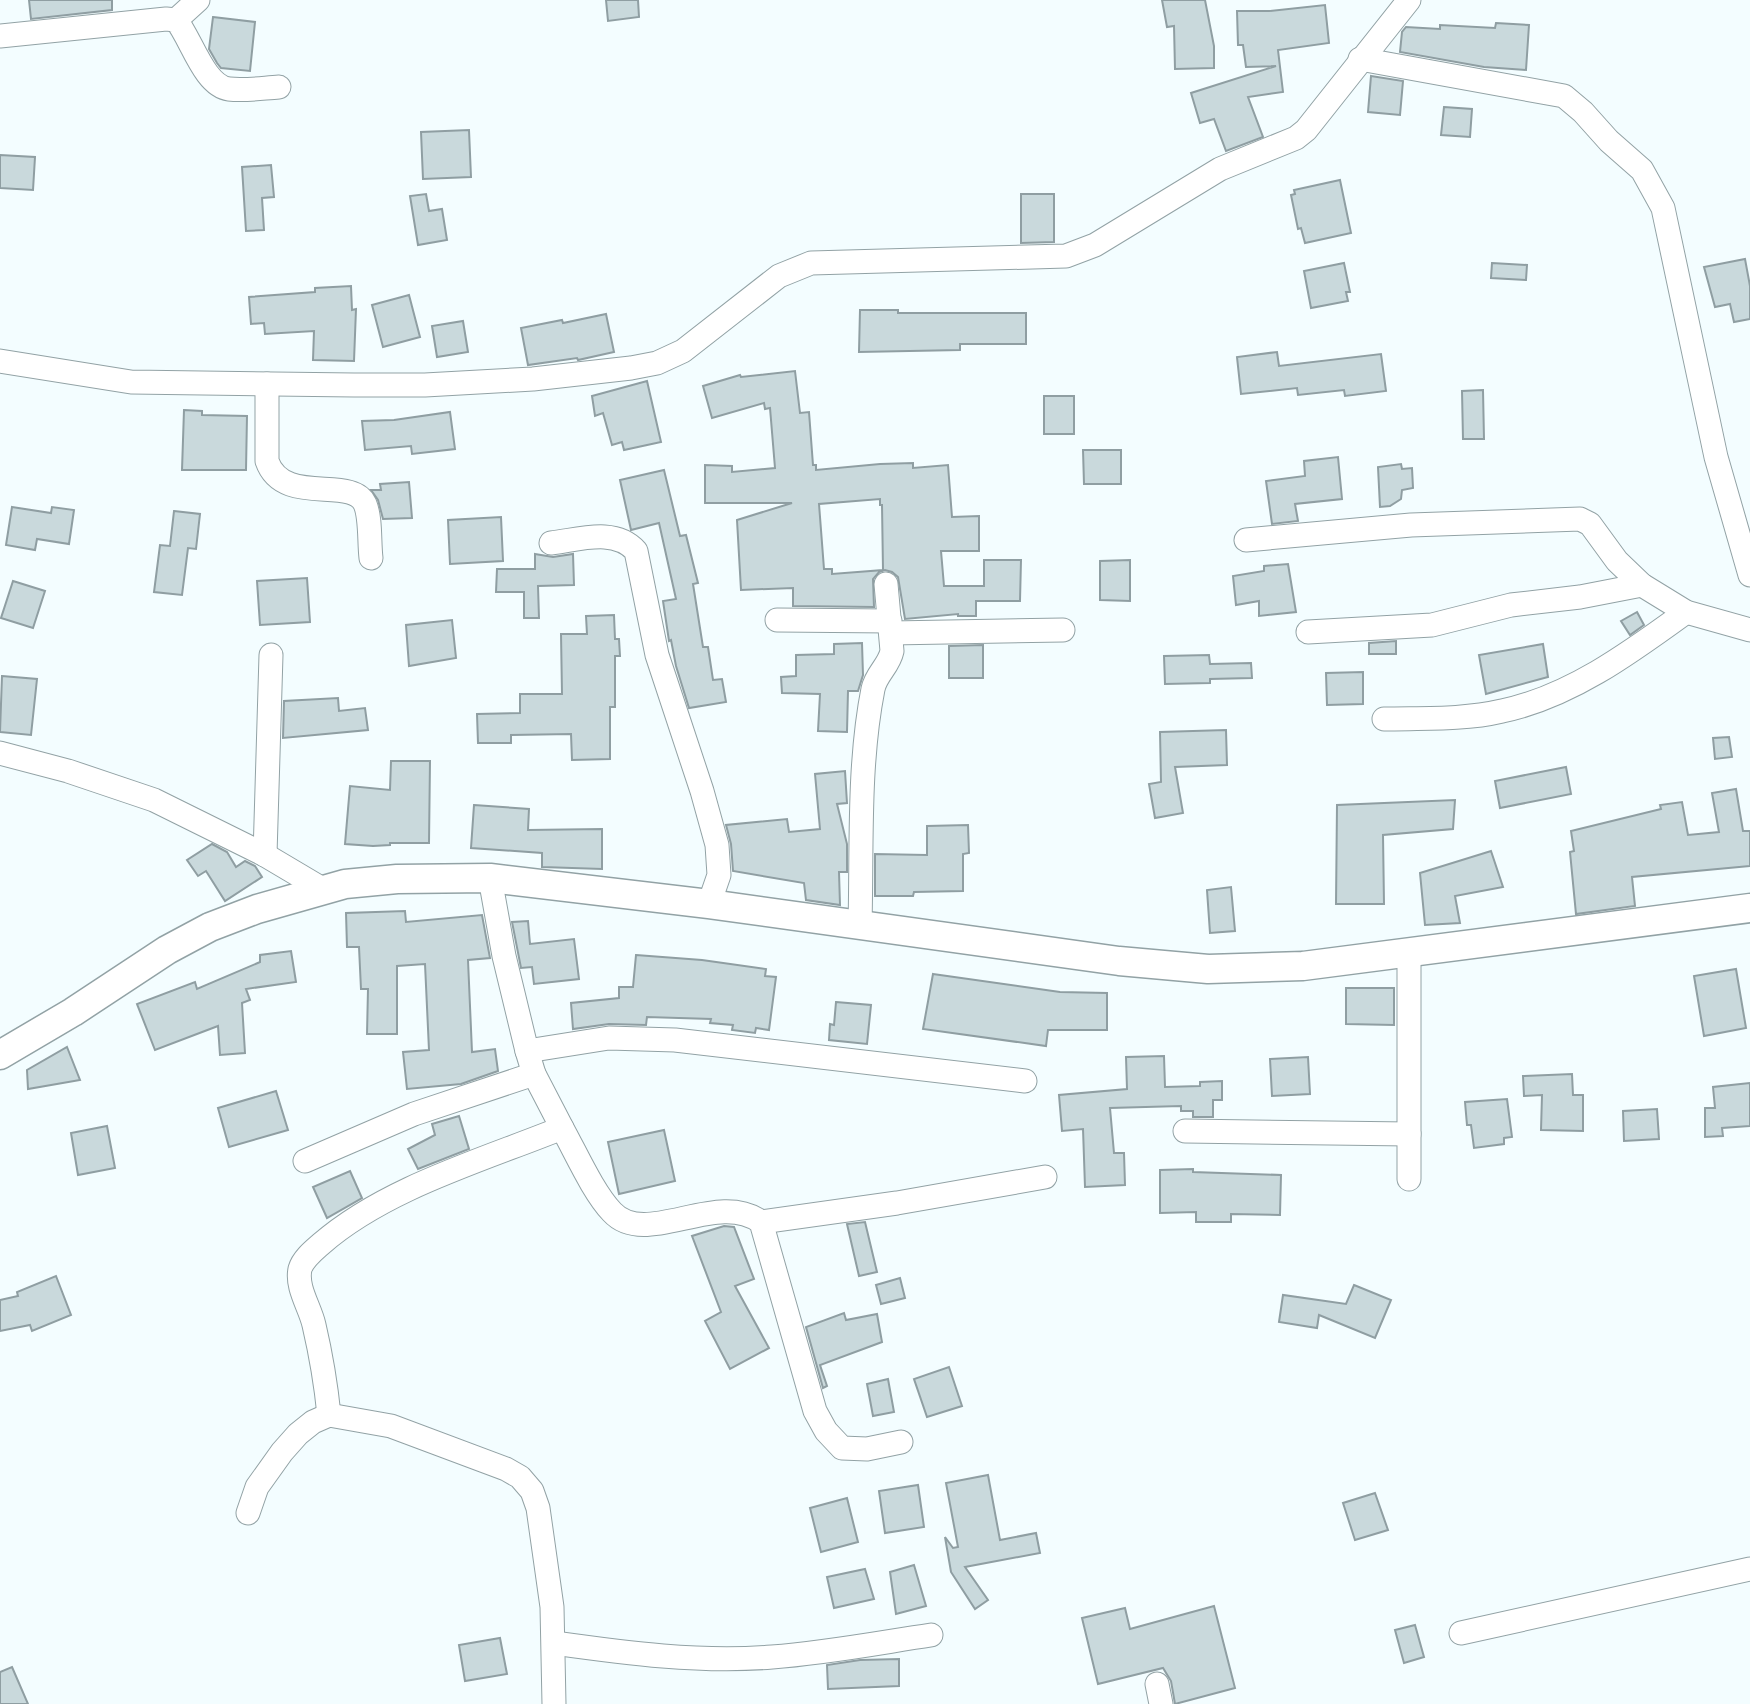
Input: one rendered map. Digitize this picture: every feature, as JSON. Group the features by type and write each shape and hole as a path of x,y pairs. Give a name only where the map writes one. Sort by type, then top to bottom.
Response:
{"main road":[{"path":"0,1055 73,1012 167,950 210,927 257,909 345,884 397,878 490,878 1119,961 1208,969 1303,966 1750,908"}],"street":[{"path":"0,36 176,20 198,0"},
{"path":"0,361 131,382 425,386 533,379 657,363 683,351 779,276 811,263 1066,256 1095,245 1220,169 1296,138 1319,115 1360,59 1409,0"},
{"path":"176,20 215,83 227,89 279,87"},
{"path":"1360,59 1564,96 1648,178 1663,208 1716,457 1750,575"},
{"path":"267,384 267,461 271,472 279,479 298,487 350,492 360,497 366,505 371,558"},
{"path":"1246,540 1411,525 1580,519 1590,524 1617,561 1642,585 1686,612 1750,630"},
{"path":"551,543 600,537 617,538 628,542 636,551 657,655 717,845 719,875 709,905"},
{"path":"860,925 865,755 874,686 890,661 891,627 886,584"},
{"path":"1308,632 1432,625 1511,605 1580,597 1642,585"},
{"path":"1384,719 1460,717 1502,712 1553,696 1633,651 1686,612"},
{"path":"777,620 891,627 1063,630"},
{"path":"265,855 271,655"},
{"path":"0,753 68,771 154,800 265,855 324,890"},
{"path":"490,878 504,956 534,1074 602,1197 612,1212 627,1223 647,1224 720,1211 741,1211 761,1222 897,1203 1045,1177"},
{"path":"1409,953 1409,1179"},
{"path":"527,1051 609,1038 675,1040 1025,1081"},
{"path":"305,1161 414,1114 534,1074"},
{"path":"330,1415 314,1323 299,1281 301,1266 310,1254 348,1224 400,1195 452,1170 562,1128"},
{"path":"1185,1131 1409,1134"},
{"path":"761,1222 815,1411 826,1431 842,1448 867,1449 901,1442"},
{"path":"248,1513 257,1487 282,1452 313,1422 330,1415 391,1426 496,1465 520,1477 532,1491 538,1507 554,1643 554,1704"},
{"path":"1461,1633 1750,1569"},
{"path":"554,1643 682,1658 770,1658 931,1635"}],"building":[{"path":"29,0 112,0 112,10 31,19"},
{"path":"606,0 638,0 639,17 608,21"},
{"path":"1162,0 1205,0 1214,46 1214,68 1175,69 1174,26 1167,27"},
{"path":"1325,5 1329,43 1278,50 1283,92 1248,97 1263,137 1226,151 1214,119 1200,123 1191,93 1276,66 1246,67 1243,45 1238,45 1237,11 1269,11"},
{"path":"213,17 255,22 250,71 221,68 217,63 209,49"},
{"path":"1496,23 1529,25 1526,70 1484,67 1400,52 1402,32 1406,27 1440,29 1440,25 1495,28"},
{"path":"1371,76 1403,81 1400,115 1368,112"},
{"path":"1444,107 1472,109 1470,137 1441,135"},
{"path":"469,130 471,177 423,179 421,132"},
{"path":"0,155 35,157 33,190 0,188"},
{"path":"271,165 274,197 262,198 264,230 246,231 242,167"},
{"path":"1340,180 1351,233 1305,243 1301,228 1298,229 1291,195 1295,194 1294,190"},
{"path":"426,194 429,211 442,209 447,240 418,245 410,196"},
{"path":"1021,194 1054,194 1054,242 1021,243"},
{"path":"1745,259 1750,286 1750,319 1734,322 1730,304 1715,307 1704,267"},
{"path":"1344,263 1350,292 1346,292 1348,301 1311,308 1304,271"},
{"path":"1492,263 1527,265 1526,280 1491,278"},
{"path":"351,286 352,310 356,309 354,361 313,360 314,331 265,334 264,323 251,324 249,297 315,292 315,288"},
{"path":"409,295 420,337 383,347 372,305"},
{"path":"860,310 898,310 898,313 1026,313 1026,344 960,344 960,350 859,352"},
{"path":"606,314 614,352 578,360 528,365 521,328"},
{"path":"463,321 468,352 437,357 432,326"},
{"path":"1277,352 1279,366 1381,354 1386,391 1345,396 1344,390 1298,395 1297,388 1241,394 1237,357"},
{"path":"795,371 800,413 809,412 813,465 816,465 816,470 880,464 913,463 913,468 948,465 952,517 979,516 979,551 941,551 944,586 984,586 984,560 1021,560 1020,601 976,601 976,616 958,614 905,619 898,577 885,570 873,579 874,607 793,606 793,588 741,590 737,520 792,503 705,503 705,465 732,466 732,472 775,468 770,408 765,409 764,403 712,418 703,386 740,375","holes":["880,499 883,570 832,574 832,569 824,569 819,504"]},
{"path":"647,381 661,442 624,450 622,442 612,445 603,413 595,416 592,396"},
{"path":"1483,390 1484,439 1463,439 1462,391"},
{"path":"1044,396 1074,396 1074,434 1044,434"},
{"path":"184,410 202,411 202,415 247,416 246,470 182,470"},
{"path":"450,412 455,449 412,454 411,446 365,450 362,421 394,420"},
{"path":"1083,450 1121,450 1121,484 1084,484"},
{"path":"1338,457 1342,499 1295,504 1298,521 1272,524 1266,481 1305,476 1304,461"},
{"path":"1401,464 1402,469 1412,468 1413,488 1402,490 1401,499 1390,506 1380,507 1378,467"},
{"path":"664,470 680,536 686,535 698,583 693,584 703,647 708,647 713,680 722,679 726,702 689,708 671,640 669,641 663,601 676,599 659,523 631,530 620,480"},
{"path":"409,482 412,518 383,519 378,500 371,490 381,490 380,484"},
{"path":"12,507 51,513 52,507 74,510 69,544 37,539 35,550 6,545"},
{"path":"174,511 200,514 196,549 188,548 182,595 154,592 160,545 170,546"},
{"path":"501,517 503,561 450,564 448,520"},
{"path":"535,554 553,557 573,554 574,585 538,586 539,618 524,618 524,592 496,592 497,569 535,569"},
{"path":"1130,560 1130,601 1100,600 1100,561"},
{"path":"1288,564 1296,612 1259,616 1259,601 1236,605 1233,576 1264,571 1264,566"},
{"path":"307,578 310,622 260,625 257,581"},
{"path":"13,581 45,591 33,628 1,618"},
{"path":"1637,612 1644,625 1630,635 1621,621"},
{"path":"614,615 615,639 619,639 620,656 615,656 615,707 610,707 610,759 572,760 571,734 511,735 511,743 478,743 477,714 520,713 520,694 562,694 561,634 587,634 586,616"},
{"path":"452,620 456,658 409,666 406,625"},
{"path":"1396,641 1396,654 1369,654 1369,643"},
{"path":"862,643 863,675 858,691 848,691 847,732 818,731 820,694 782,693 781,677 796,676 796,655 834,654 834,644"},
{"path":"1543,644 1548,677 1486,694 1479,655"},
{"path":"983,645 983,678 949,678 949,646"},
{"path":"1209,655 1210,664 1251,663 1252,678 1165,684 1164,656"},
{"path":"1363,672 1363,704 1327,705 1326,673"},
{"path":"2,676 37,679 31,735 0,732"},
{"path":"338,698 339,711 365,708 368,730 283,738 284,701"},
{"path":"1226,730 1227,765 1175,767 1183,813 1155,818 1149,784 1161,782 1160,732"},
{"path":"1729,737 1732,757 1715,759 1713,738"},
{"path":"391,761 430,761 429,843 373,846 345,844 350,786 390,790"},
{"path":"1566,767 1571,794 1500,808 1495,781"},
{"path":"845,771 847,803 837,804 847,844 847,872 839,872 840,905 806,900 804,883 733,871 726,825 787,819 789,832 820,829 815,774"},
{"path":"1736,789 1743,831 1750,831 1750,866 1632,877 1635,906 1576,914 1570,852 1574,851 1571,831 1661,809 1660,805 1682,802 1688,835 1719,832 1712,793"},
{"path":"1455,800 1453,829 1383,835 1384,904 1336,904 1337,805"},
{"path":"474,805 529,809 528,830 602,829 602,869 542,867 542,853 471,848"},
{"path":"968,825 969,853 963,854 963,891 914,892 913,896 875,896 875,854 927,855 927,826"},
{"path":"212,844 227,852 236,867 245,861 255,866 262,877 225,901 206,871 198,876 187,860"},
{"path":"1491,851 1503,887 1455,896 1460,923 1425,925 1420,873"},
{"path":"1231,887 1235,931 1210,933 1207,890"},
{"path":"405,911 406,922 482,915 490,958 468,960 472,1052 495,1049 498,1071 461,1084 407,1089 403,1052 429,1050 425,964 397,966 397,1034 367,1034 368,989 361,989 359,947 347,947 346,913"},
{"path":"528,921 530,944 574,939 579,979 534,984 532,967 521,968 512,922"},
{"path":"291,951 296,982 246,989 250,1000 242,1003 245,1053 220,1055 218,1026 155,1050 137,1004 195,982 197,989 260,962 260,955"},
{"path":"636,955 766,969 765,976 776,977 769,1030 756,1028 755,1033 732,1030 733,1025 710,1023 711,1019 647,1017 646,1025 609,1024 573,1029 571,1003 619,998 619,987 633,987"},
{"path":"1736,969 1746,1028 1704,1036 1694,976"},
{"path":"933,974 1060,992 1107,993 1107,1030 1048,1030 1046,1046 923,1029"},
{"path":"1346,988 1394,988 1394,1025 1346,1024"},
{"path":"836,1002 871,1005 867,1044 829,1040 830,1024 834,1025"},
{"path":"67,1047 80,1080 28,1089 27,1070"},
{"path":"1164,1056 1165,1087 1200,1086 1200,1082 1222,1081 1222,1100 1213,1100 1213,1117 1193,1117 1193,1111 1181,1111 1181,1106 1110,1108 1114,1153 1124,1153 1125,1185 1085,1187 1083,1129 1062,1131 1059,1095 1127,1089 1126,1057"},
{"path":"1308,1057 1310,1094 1272,1096 1270,1059"},
{"path":"1572,1074 1573,1095 1583,1095 1583,1131 1541,1130 1542,1095 1524,1096 1523,1076"},
{"path":"1750,1083 1750,1126 1722,1128 1723,1136 1705,1137 1705,1108 1715,1108 1713,1087"},
{"path":"276,1091 288,1130 229,1147 218,1108"},
{"path":"1507,1099 1512,1137 1504,1138 1504,1144 1474,1148 1471,1125 1467,1125 1465,1102"},
{"path":"1657,1109 1659,1139 1624,1141 1623,1111"},
{"path":"459,1116 469,1149 418,1169 408,1149 435,1135 432,1124"},
{"path":"107,1126 115,1168 78,1175 71,1133"},
{"path":"664,1130 675,1181 619,1194 608,1142"},
{"path":"1193,1169 1193,1172 1281,1175 1280,1215 1231,1214 1231,1222 1196,1222 1196,1212 1160,1213 1160,1170"},
{"path":"350,1171 362,1198 327,1218 313,1187"},
{"path":"865,1222 877,1272 859,1276 847,1224"},
{"path":"724,1226 734,1227 754,1279 735,1286 769,1348 730,1369 705,1321 721,1312 692,1236"},
{"path":"56,1276 71,1315 32,1331 30,1325 0,1331 0,1300 18,1296 17,1292"},
{"path":"900,1278 905,1298 881,1304 876,1285"},
{"path":"1354,1285 1391,1300 1375,1338 1319,1315 1317,1328 1279,1322 1283,1295 1346,1304"},
{"path":"844,1313 846,1320 877,1314 882,1342 820,1365 827,1386 823,1388 806,1327"},
{"path":"949,1367 962,1406 927,1417 914,1379"},
{"path":"888,1379 894,1412 873,1416 867,1384"},
{"path":"988,1475 1000,1540 1036,1533 1040,1553 965,1567 988,1600 975,1609 951,1572 945,1537 953,1548 958,1547 946,1483"},
{"path":"918,1485 924,1527 885,1533 879,1491"},
{"path":"1375,1493 1388,1530 1355,1540 1343,1503"},
{"path":"847,1498 858,1542 821,1552 810,1508"},
{"path":"914,1565 926,1606 896,1614 890,1572"},
{"path":"865,1569 874,1599 834,1608 827,1577"},
{"path":"1214,1606 1235,1688 1175,1704 1171,1681 1163,1668 1098,1684 1082,1618 1125,1608 1130,1629"},
{"path":"1415,1625 1424,1657 1404,1663 1395,1630"},
{"path":"500,1638 507,1674 465,1681 459,1645"},
{"path":"899,1659 899,1686 828,1689 827,1665 860,1660"},
{"path":"12,1667 28,1704 0,1704 0,1672"}]}
